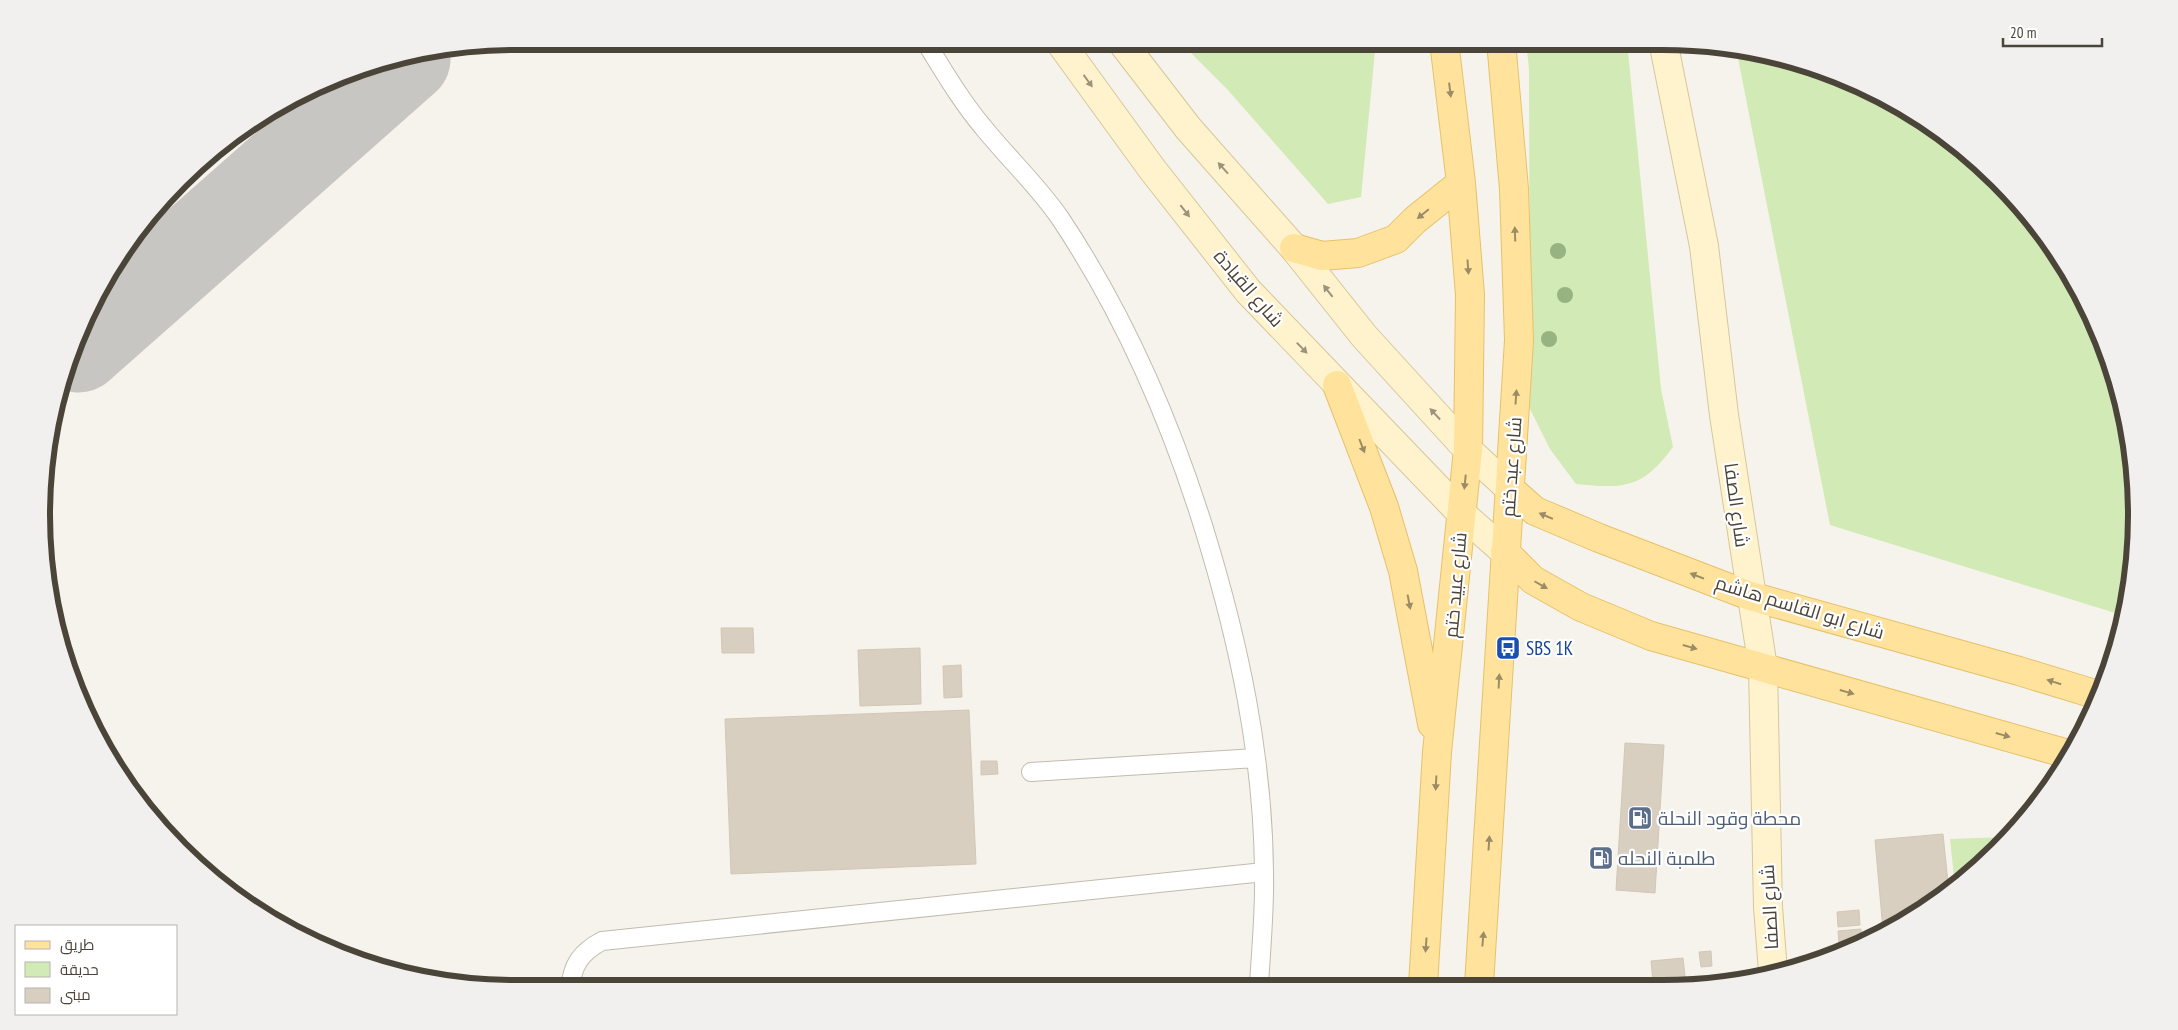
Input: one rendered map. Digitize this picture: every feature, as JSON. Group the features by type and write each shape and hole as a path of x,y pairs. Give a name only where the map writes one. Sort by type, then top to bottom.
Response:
{"main road":[{"name":"شارع القيادة","path":"1066,50 1152,169 1248,291 1462,514"},
{"path":"1128,50 1188,128 1294,248 1364,336 1468,450"},
{"path":"1294,248 1322,256 1358,253 1396,239 1461,183 1445,50"},
{"name":"شارع عبد ختم","path":"1479,980 1519,340 1514,189 1502,50"},
{"name":"شارع الصفا","path":"1665,50 1704,246 1750,596 1763,668 1768,907 1773,967"},
{"name":"شارع عبيد ختم","path":"1423,980 1438,752 1468,450 1470,295 1461,183"},
{"path":"1337,385 1384,507 1403,571 1438,752"},
{"name":"شارع ابو القاسم هاشم","path":"1468,450 1535,511 1599,538 1750,596 2093,693"},
{"path":"1462,514 1533,580 1581,607 1651,636 2063,753"}],"lane":[{"path":"931,50 981,125 1059,217 1116,315 1142,368 1188,476 1223,588 1248,700 1256,758 1264,872 1259,980"},
{"path":"1031,772 1256,758"},
{"path":"571,980 578,959 588,948 602,941 1264,872"}],"green space":[{"path":"1188,50 1375,50 1361,197 1328,204 1227,89"},
{"path":"1527,50 1628,50 1661,389 1673,447 1652,471 1632,483 1608,486 1576,484 1550,449 1530,409 1529,69"},
{"path":"1738,56 1783,66 1812,75 1841,85 1869,98 1921,128 1970,165 1992,186 2013,208 2050,257 2080,309 2093,337 2103,366 2119,424 2124,454 2128,515 2124,576 2117,614 1830,525"},
{"path":"1998,837 1954,878 1950,839"}],"building":[{"path":"721,628 753,628 754,653 722,653"},
{"path":"920,648 921,704 860,706 858,650"},
{"path":"961,665 962,697 944,698 943,666"},
{"path":"969,710 976,864 731,874 725,719"},
{"name":"محطة وقود النحلة","path":"1625,743 1664,745 1655,893 1616,890"},
{"path":"981,761 997,761 998,774 981,775"},
{"path":"1943,834 1948,882 1921,902 1883,925 1875,840"},
{"path":"1859,910 1860,925 1838,927 1837,912"},
{"path":"1861,929 1862,935 1847,942 1839,943 1838,931"},
{"path":"1711,951 1712,966 1701,967 1699,952"},
{"path":"1683,958 1685,979 1653,980 1651,961"}],"taxiway":[{"path":"82,345 399,65"}],"place":[{"name":"SBS 1K","path":"1508,648"},
{"name":"محطة وقود النحلة","path":"1640,818"},
{"name":"طلمبة النحله","path":"1601,858"}]}
